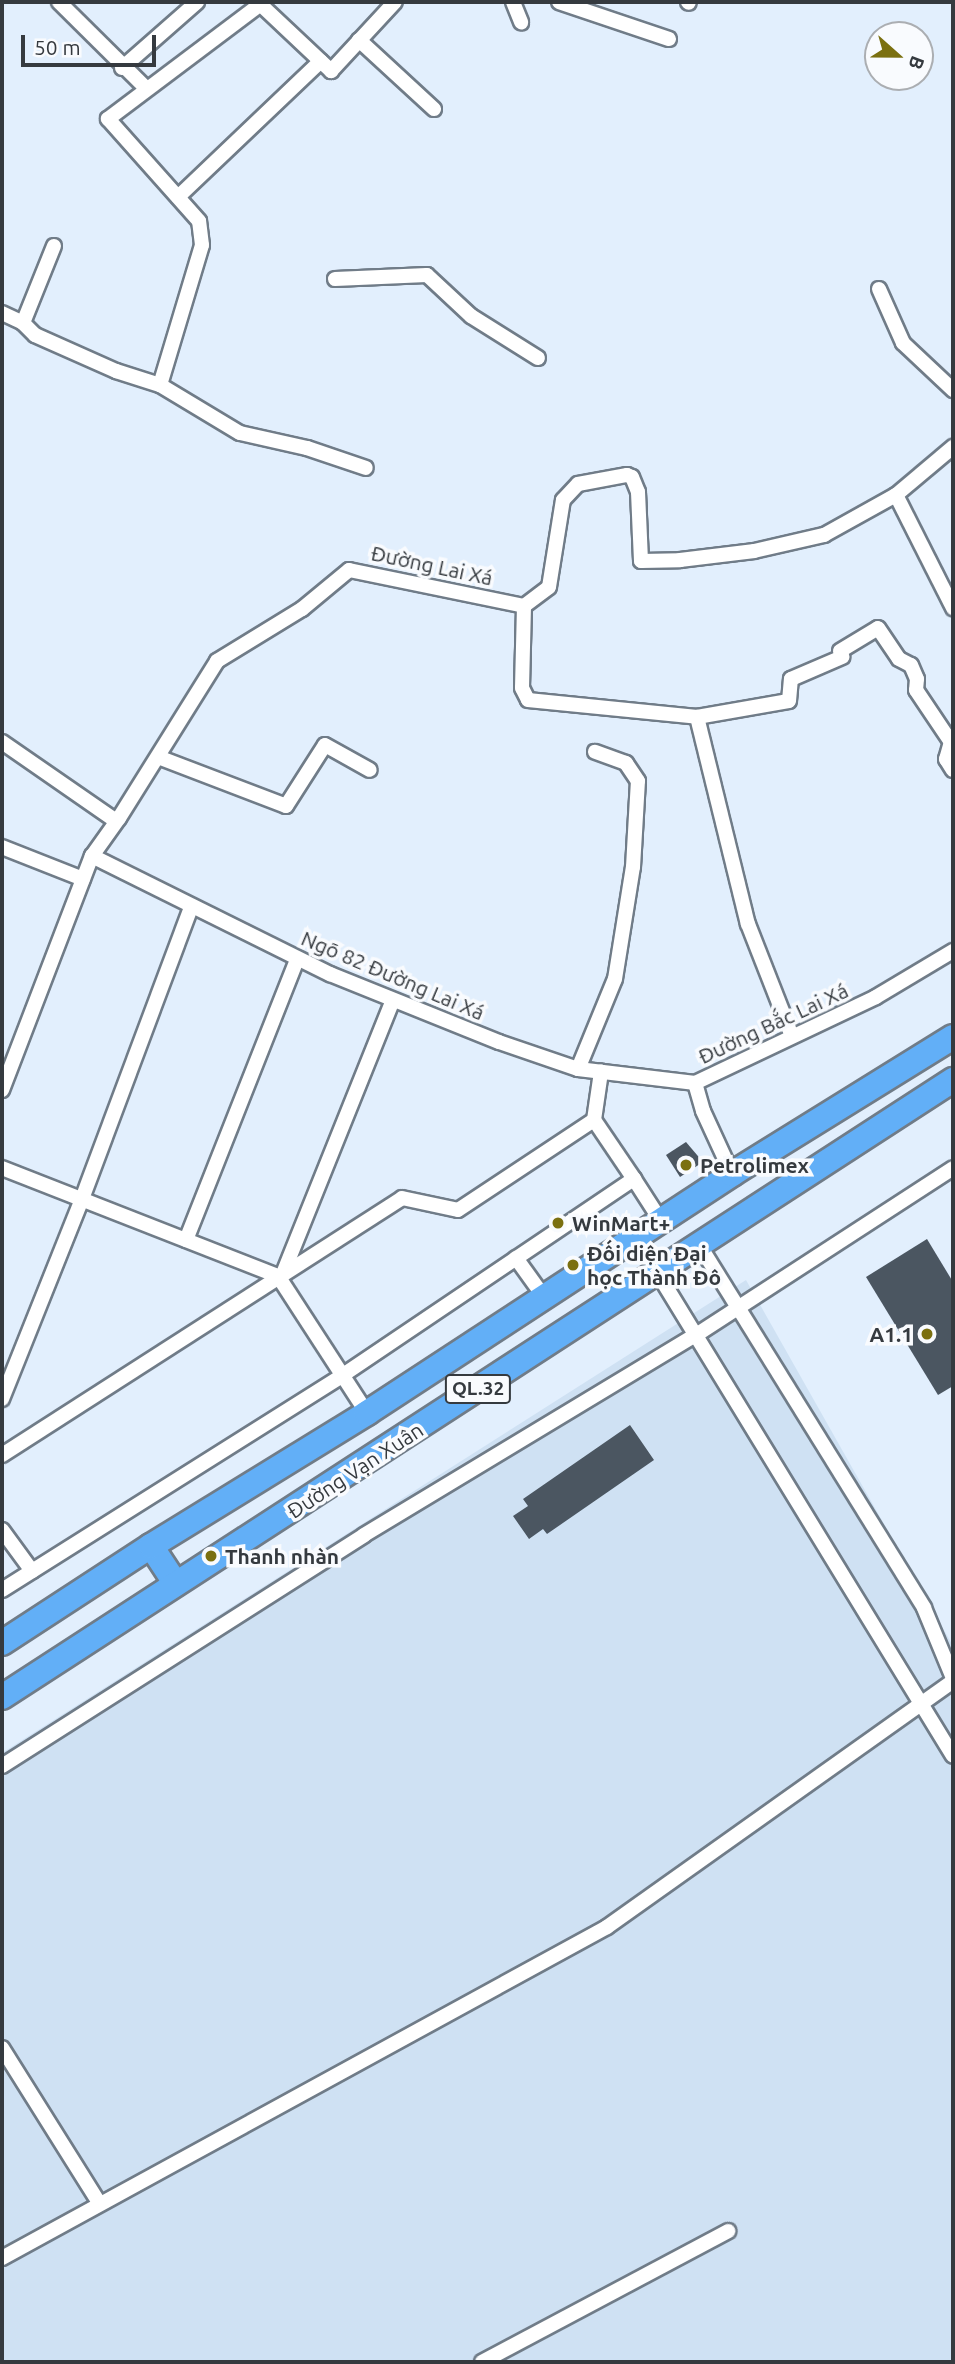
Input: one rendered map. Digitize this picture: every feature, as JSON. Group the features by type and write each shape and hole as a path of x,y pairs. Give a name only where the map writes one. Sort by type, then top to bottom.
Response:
{"highway":[{"name":"Đường Vạn Xuân","path":"2,1643 151,1546 367,1413 732,1174 953,1037"},
{"name":"Đường Vạn Xuân","path":"2,1698 698,1243 953,1080"},
{"path":"151,1546 176,1584"}],"street":[{"path":"59,2 122,68 146,88"},
{"path":"122,68 197,2"},
{"path":"160,385 202,245 200,221 108,119 261,3 331,71 395,2"},
{"path":"513,2 521,22"},
{"path":"559,2 669,39"},
{"path":"359,40 434,109"},
{"path":"178,197 321,61"},
{"path":"23,323 54,246"},
{"path":"335,278 427,275 471,316 538,358"},
{"path":"879,289 902,343 953,390"},
{"path":"2,313 23,323 35,335 117,371 160,385 240,433 307,448 366,468"},
{"path":"953,447 896,495 824,535 754,551 680,560 641,561 638,492 632,477 627,475 578,484 563,500 549,587 524,606 522,688 528,700 697,717 789,701 791,679 841,654 878,628 899,659 911,665 917,679 916,690 951,742 946,760 953,770"},
{"path":"896,495 953,608"},
{"name":"Đường Lai Xá","path":"2,1090 92,856 217,662 302,609 349,569 524,606"},
{"path":"697,717 748,924 792,1036"},
{"path":"2,742 116,821"},
{"path":"158,757 286,806 325,746 370,770"},
{"path":"578,1069 615,979 634,867 638,781 625,763 595,752"},
{"path":"2,847 83,879"},
{"name":"Ngõ 82 Đường Lai Xá","path":"92,856 297,959 499,1042 578,1069 695,1083"},
{"path":"2,1399 82,1199 191,907"},
{"name":"Đường Bắc Lai Xá","path":"732,1174 703,1111 695,1083 876,998 953,951"},
{"path":"186,1240 297,959"},
{"path":"280,1276 393,1000"},
{"path":"601,1072 594,1120 661,1221"},
{"path":"2,1455 402,1198 458,1210 594,1120"},
{"path":"2,1168 280,1276 367,1413"},
{"path":"2,1766 364,1535 696,1335 953,1168"},
{"path":"2,1591 342,1374 634,1179"},
{"path":"2,2258 607,1927 953,1679 924,1608 698,1243"},
{"path":"516,1258 544,1297"},
{"path":"657,1272 923,1702 953,1756"},
{"path":"2,1530 32,1571"},
{"path":"2,2048 100,2204"},
{"path":"482,2362 728,2231"}],"shaded area":[{"path":"746,1280 953,1646 953,2362 2,2362 2,1753"}],"building":[{"path":"686,1142 703,1162 680,1177 666,1155"},
{"name":"A1.1","path":"927,1239 953,1282 953,1386 938,1395 866,1277"},
{"path":"630,1425 654,1460 547,1534 543,1529 529,1539 513,1516 528,1506 523,1499"}],"place":[{"name":"Petrolimex","path":"686,1165"},
{"name":"WinMart+","path":"558,1223"},
{"name":"Đối diện Đại học Thành Đô","path":"573,1265"},
{"name":"A1.1","path":"927,1334"},
{"name":"Thanh nhàn","path":"211,1556"}]}
